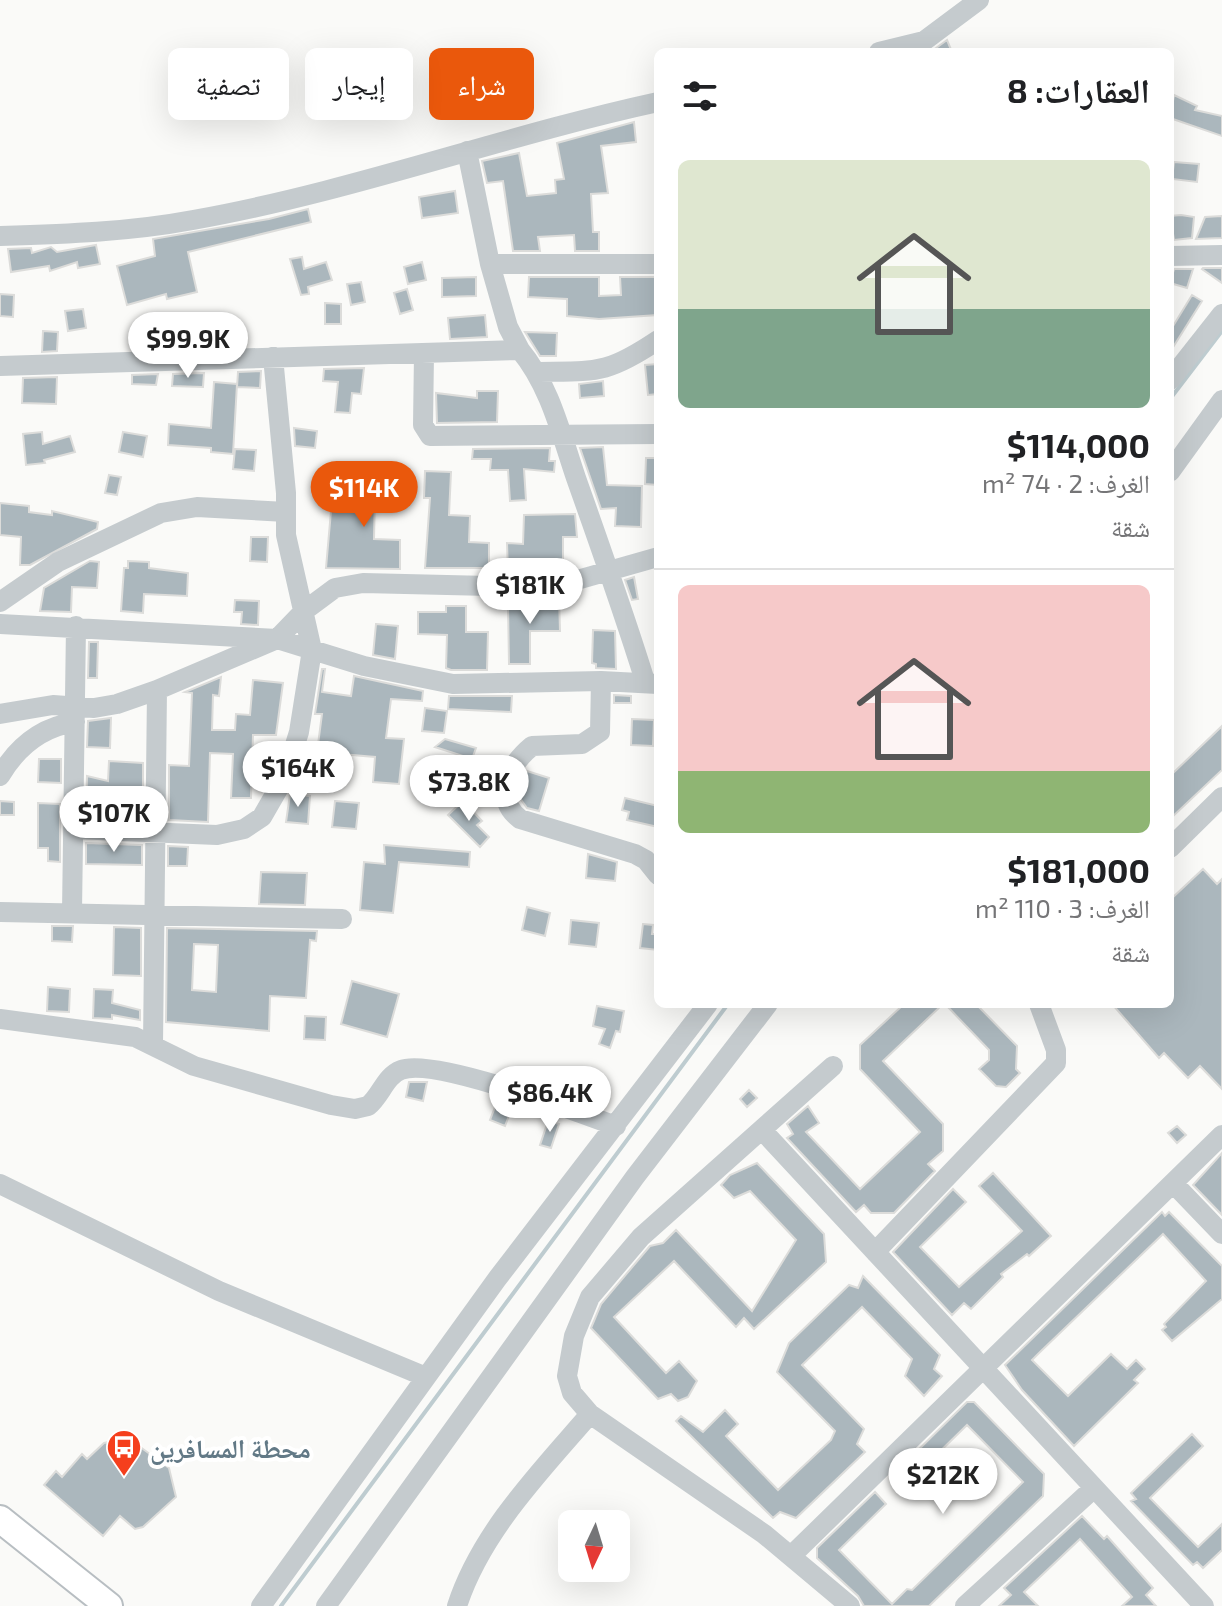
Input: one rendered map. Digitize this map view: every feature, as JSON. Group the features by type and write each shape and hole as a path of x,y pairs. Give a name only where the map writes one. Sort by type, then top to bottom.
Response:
{"main road":[{"path":"0,1519 109,1606"}],"street":[{"path":"925,47 979,0"},
{"path":"0,236 95,233 193,220 325,190 559,124 654,103"},
{"path":"0,624 277,639 413,678 453,684 651,683 564,437 536,372 508,327 490,264 467,151"},
{"path":"1174,256 1222,255"},
{"path":"490,264 654,264"},
{"path":"1174,375 1222,314"},
{"path":"536,372 605,370 627,361 654,343"},
{"path":"0,366 520,350"},
{"path":"424,354 423,425 430,436 654,434"},
{"path":"74,829 217,835 244,829 262,817 285,777 299,732 312,650 286,535 273,357"},
{"path":"1174,466 1222,400"},
{"path":"0,602 58,562 161,513 197,507 286,512"},
{"path":"0,776 27,744 76,714 157,690 277,639 304,611 335,588 351,584 529,587 563,584 654,558"},
{"path":"72,912 76,626"},
{"path":"601,681 600,732 582,744 532,746 513,768 504,789 505,800 509,811 520,819 635,854 646,860 654,870"},
{"path":"153,1044 157,690"},
{"path":"0,714 53,705 76,714"},
{"path":"1174,844 1222,797"},
{"path":"0,912 342,919"},
{"path":"261,1606 426,1377 705,1008"},
{"path":"326,1606 635,1177 765,1008"},
{"path":"875,1252 1056,1063 1056,1050 1040,1008"},
{"path":"0,1019 111,1032 153,1044 194,1066 342,1107 368,1106 392,1075 410,1067 432,1069 492,1085 616,1126"},
{"path":"833,1066 641,1237 590,1297 574,1336 567,1376 572,1393 590,1414 791,1556 850,1606"},
{"path":"762,1130 1204,1606"},
{"path":"791,1556 1222,1135"},
{"path":"1173,1183 1222,1234"},
{"path":"0,1184 219,1291 426,1377"},
{"path":"457,1606 466,1579 483,1550 522,1494 590,1414"},
{"path":"965,1606 1094,1488"}],"building":[{"path":"947,40 950,48 936,48"},
{"path":"1174,95 1197,106 1195,110 1222,116 1222,136 1174,119"},
{"path":"634,122 636,142 601,146 608,193 591,194 593,232 599,232 599,251 575,251 574,235 538,237 540,251 513,251 503,181 487,183 482,161 519,153 527,196 556,193 555,180 564,179 557,143"},
{"path":"1174,162 1199,164 1197,182 1174,179"},
{"path":"455,191 458,213 422,218 419,197"},
{"path":"308,209 311,222 188,252 197,292 167,299 166,294 127,305 117,266 155,256 153,239 269,219"},
{"path":"1174,216 1194,217 1192,238 1174,240"},
{"path":"1222,216 1222,238 1196,239 1205,217"},
{"path":"96,245 100,264 78,268 77,262 50,271 49,266 11,272 8,249 31,248 32,253 51,247 57,252"},
{"path":"302,257 304,269 326,262 332,280 308,287 309,294 301,295 290,259"},
{"path":"422,262 426,280 408,284 404,267"},
{"path":"1222,268 1222,283 1202,269"},
{"path":"1174,269 1193,269 1187,288 1174,284"},
{"path":"476,277 476,296 442,297 442,278"},
{"path":"529,277 599,277 599,296 621,295 620,277 654,277 654,315 599,319 567,316 567,299 528,297"},
{"path":"361,282 365,302 351,305 347,284"},
{"path":"407,289 413,310 400,314 394,293"},
{"path":"0,294 14,295 13,317 0,316"},
{"path":"1192,295 1202,301 1174,346 1174,324"},
{"path":"325,303 341,304 341,324 325,324"},
{"path":"83,309 86,328 68,331 65,311"},
{"path":"485,315 487,337 450,339 448,318"},
{"path":"43,331 58,332 57,351 42,352"},
{"path":"525,332 557,333 556,356 540,356"},
{"path":"654,364 654,394 648,395 645,365"},
{"path":"364,368 361,394 352,393 350,413 335,412 338,382 323,381 324,369"},
{"path":"261,371 260,388 237,387 238,372"},
{"path":"204,373 203,387 172,386 173,374"},
{"path":"158,374 156,385 132,384 132,375"},
{"path":"57,377 56,404 22,403 23,378"},
{"path":"603,381 604,396 580,398 579,384"},
{"path":"214,382 237,384 233,454 211,452 211,448 168,445 169,424 211,428"},
{"path":"477,391 498,391 497,422 437,423 436,393 477,398"},
{"path":"294,428 317,431 315,448 295,446"},
{"path":"42,432 43,444 70,436 75,452 44,460 45,463 26,465 23,434"},
{"path":"123,432 147,436 143,457 119,452"},
{"path":"603,447 607,485 642,486 641,527 615,526 616,508 601,509 580,448"},
{"path":"550,448 549,461 555,461 554,472 524,469 526,500 510,501 508,470 490,470 491,459 472,459 473,449"},
{"path":"235,449 256,450 254,471 233,469"},
{"path":"646,458 654,458 654,485 645,484"},
{"path":"361,471 400,473 399,495 375,494 374,539 400,540 400,569 326,568 331,511 358,511"},
{"path":"425,471 451,472 449,515 470,516 469,542 489,543 489,568 425,568 430,498 424,498"},
{"path":"109,475 121,477 117,495 105,493"},
{"path":"0,503 29,506 29,512 52,515 52,511 98,522 97,529 30,565 20,565 21,537 0,535"},
{"path":"575,514 577,537 563,537 563,569 529,574 508,572 507,543 523,544 524,515"},
{"path":"251,537 268,537 267,562 250,561"},
{"path":"90,561 99,562 97,588 72,587 71,612 40,611 44,588"},
{"path":"128,561 149,562 149,568 188,573 187,596 144,594 143,613 121,611 124,568 128,568"},
{"path":"634,577 638,599 632,600 625,580"},
{"path":"559,597 560,631 530,631 530,664 509,664 508,606 523,606 523,600"},
{"path":"235,600 259,601 258,625 241,624 242,612 234,612"},
{"path":"446,606 466,606 466,632 488,632 487,670 446,668 447,635 418,634 418,612 446,612"},
{"path":"376,624 398,626 395,659 373,655"},
{"path":"593,630 615,631 616,669 596,668 596,664 592,663"},
{"path":"89,642 98,642 97,678 88,678"},
{"path":"322,669 325,669 322,692 351,696 354,676 423,691 422,701 391,699 386,738 404,739 399,784 373,782 375,757 317,752 322,714 315,714"},
{"path":"221,677 219,696 213,695 212,730 235,730 236,714 250,715 253,680 283,683 276,735 253,735 251,798 231,798 233,754 210,753 208,822 169,820 169,765 189,766 192,693 185,692"},
{"path":"614,695 631,696 631,703 614,703"},
{"path":"449,696 512,696 511,712 448,709"},
{"path":"425,708 447,711 444,733 422,731"},
{"path":"111,718 110,748 87,747 88,721"},
{"path":"632,719 654,720 653,746 631,745"},
{"path":"1222,726 1222,770 1174,815 1174,772"},
{"path":"445,739 476,748 472,759 435,747"},
{"path":"39,759 61,759 61,783 38,782"},
{"path":"109,761 143,763 143,797 110,795 109,817 86,816 87,776 108,781"},
{"path":"527,771 549,778 539,811 527,808 519,797 520,785"},
{"path":"290,794 310,796 308,824 286,822"},
{"path":"625,798 654,805 654,826 627,820 629,812 622,810"},
{"path":"0,801 14,802 14,815 0,815"},
{"path":"335,801 359,803 356,829 332,827"},
{"path":"463,801 482,821 477,825 489,837 480,847 448,815"},
{"path":"38,803 60,804 60,862 48,861 48,848 38,848"},
{"path":"86,843 142,845 142,865 86,864"},
{"path":"384,845 470,852 469,867 399,862 393,913 360,910 364,862 385,864"},
{"path":"168,846 188,847 187,866 168,866"},
{"path":"588,854 617,862 615,881 586,878"},
{"path":"1203,869 1217,884 1222,879 1222,1089 1200,1066 1188,1078 1164,1053 1159,1058 1115,1008 1174,1008 1174,896"},
{"path":"261,872 307,873 305,905 259,904"},
{"path":"527,907 550,913 545,936 522,930"},
{"path":"571,920 599,923 596,947 569,944"},
{"path":"643,924 653,925 654,950 640,948"},
{"path":"52,926 73,926 72,942 52,941"},
{"path":"114,927 141,928 141,976 113,975"},
{"path":"167,928 317,931 316,941 310,940 306,998 270,996 269,1031 166,1022","holes":["194,944 218,945 216,992 192,990"]},
{"path":"352,981 399,994 387,1037 341,1024"},
{"path":"48,987 70,989 69,1012 47,1011"},
{"path":"94,989 113,990 112,1003 140,1010 140,1020 112,1015 112,1019 93,1018"},
{"path":"597,1006 624,1011 620,1032 616,1031 610,1048 599,1044 605,1029 593,1026"},
{"path":"900,1008 939,1008 883,1061 943,1124 943,1151 928,1164 935,1171 894,1213 871,1213 864,1205 856,1212 787,1138 793,1134 787,1124 808,1106 819,1123 806,1132 860,1189 920,1132 860,1069 860,1045"},
{"path":"949,1008 980,1008 1017,1046 1016,1069 1020,1073 1006,1087 996,1086 979,1069 989,1060 989,1050"},
{"path":"305,1016 326,1017 325,1040 304,1039"},
{"path":"409,1082 427,1082 423,1101 406,1097"},
{"path":"749,1090 757,1098 747,1107 740,1099"},
{"path":"495,1107 510,1113 505,1126 490,1120"},
{"path":"548,1121 559,1124 551,1148 540,1145"},
{"path":"1177,1126 1186,1135 1177,1143 1168,1133"},
{"path":"1222,1153 1222,1215 1193,1185"},
{"path":"757,1163 824,1234 826,1262 754,1329 744,1318 736,1327 674,1261 614,1317 666,1373 679,1361 697,1381 688,1397 678,1401 671,1394 658,1399 591,1328 601,1304 650,1246 663,1243 676,1230 752,1311 796,1240 750,1191 734,1198 721,1185 730,1175"},
{"path":"993,1173 1051,1236 1029,1256 1027,1254 1001,1274 1003,1277 971,1309 964,1303 952,1315 893,1252 953,1189 966,1202 920,1247 959,1287 1022,1231 979,1186"},
{"path":"1162,1212 1165,1216 1169,1212 1222,1266 1222,1299 1172,1341 1162,1330 1166,1327 1164,1324 1206,1281 1163,1234 1039,1353 1032,1360 1068,1396 1111,1354 1127,1369 1136,1360 1145,1369 1134,1380 1138,1383 1074,1446 1022,1390 1005,1365"},
{"path":"863,1276 940,1355 934,1369 942,1376 924,1396 905,1376 912,1359 862,1307 802,1365 864,1429 857,1444 865,1452 796,1518 780,1512 773,1518 676,1421 681,1416 703,1432 725,1410 738,1424 726,1436 778,1490 831,1440 835,1431 777,1372 789,1343 849,1285 858,1288"},
{"path":"967,1402 974,1402 1044,1474 1043,1496 929,1606 864,1606 858,1596 817,1558 817,1548 875,1492 886,1504 839,1550 892,1604 907,1589 912,1590 1023,1482 967,1425 922,1469 910,1458"},
{"path":"1192,1434 1203,1446 1150,1498 1198,1547 1222,1524 1222,1550 1203,1568 1197,1562 1193,1565 1131,1501 1136,1499 1131,1493"},
{"path":"128,1438 169,1468 176,1497 143,1527 135,1529 120,1516 103,1536 44,1485 56,1471 62,1477 82,1454 87,1459 104,1443"},
{"path":"1082,1516 1104,1539 1107,1536 1153,1588 1146,1595 1156,1606 1122,1606 1132,1597 1080,1539 1024,1592 1038,1606 999,1606 1011,1595 1004,1588"}],"waterway":[{"path":"1174,394 1222,331"},
{"path":"281,1606 725,1008"}],"place":[{"name":"محطة المسافرين","path":"124,1478"}]}
